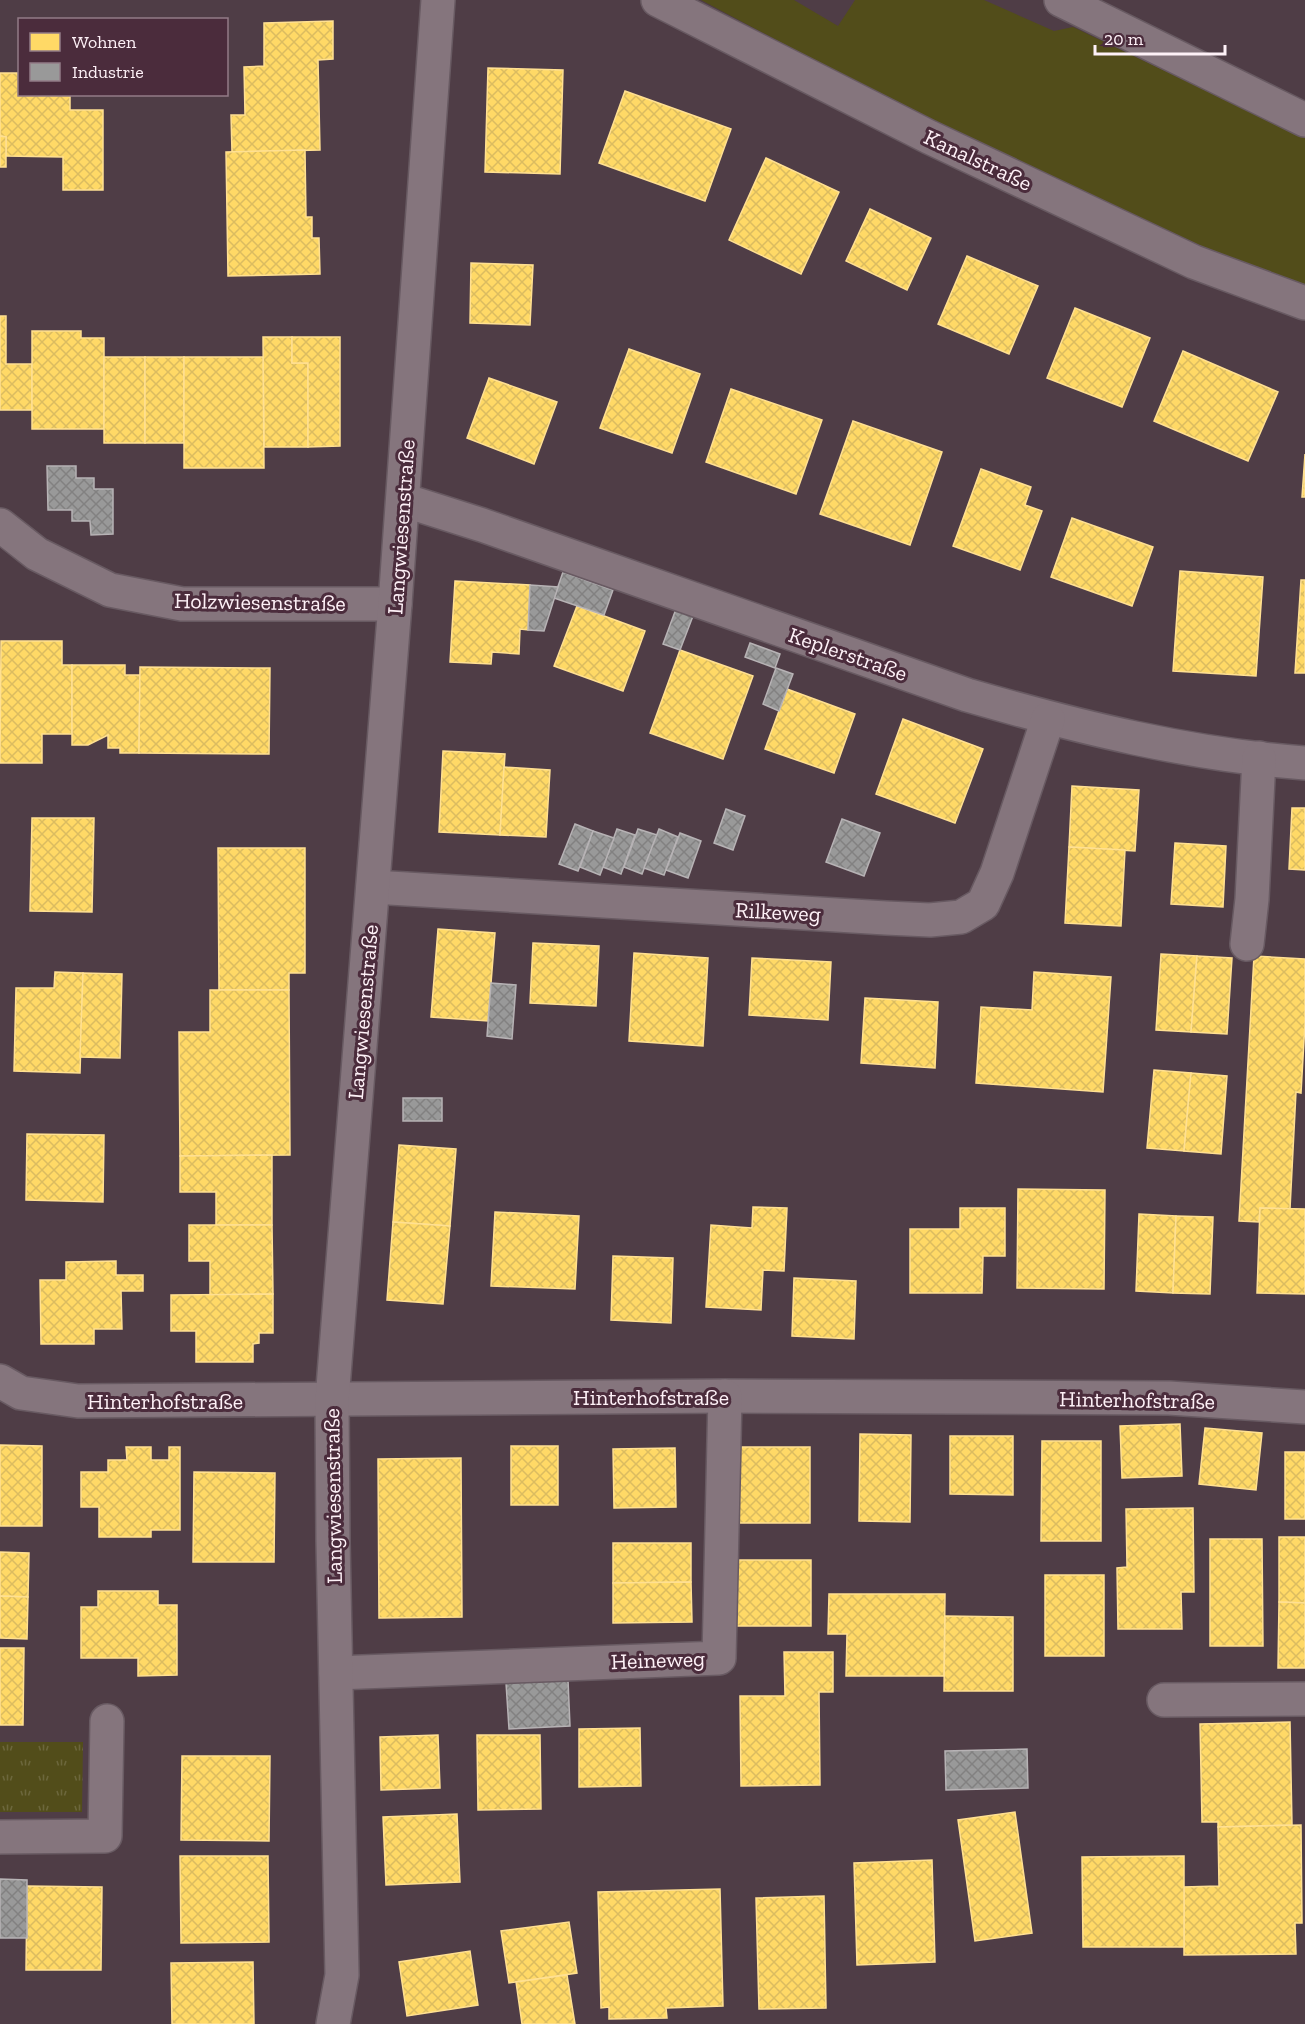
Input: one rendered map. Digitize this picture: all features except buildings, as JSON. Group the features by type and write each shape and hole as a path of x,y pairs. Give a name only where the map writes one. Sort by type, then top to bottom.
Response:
{"street":[{"name":"Langwiesenstraße","path":"333,2024 342,1975 332,1400 403,500 438,0"},
{"name":"Kanalstraße","path":"658,0 929,137 1194,262 1305,303"},
{"path":"1061,0 1305,120"},
{"name":"Keplerstraße","path":"403,500 492,528 967,695 1048,719 1189,749 1305,763"},
{"name":"Holzwiesenstraße","path":"0,525 37,554 110,590 120,592 182,604 395,604"},
{"name":"Rilkeweg","path":"373,887 930,921 961,917 983,904 997,873 1048,719"},
{"path":"1247,944 1252,899 1259,758"},
{"name":"Hinterhofstraße","path":"0,1381 21,1393 78,1401 725,1396 1170,1398 1305,1407"},
{"name":"Heineweg","path":"336,1673 719,1658 725,1396"},
{"path":"1164,1700 1305,1699"},
{"path":"0,1837 105,1836 107,1721"}],"green space":[{"path":"701,0 794,0 838,26 855,0 984,0 1054,31 1073,27 1305,138 1305,287 1265,275 935,124"},
{"path":"0,1742 83,1742 82,1812 0,1812"}]}
